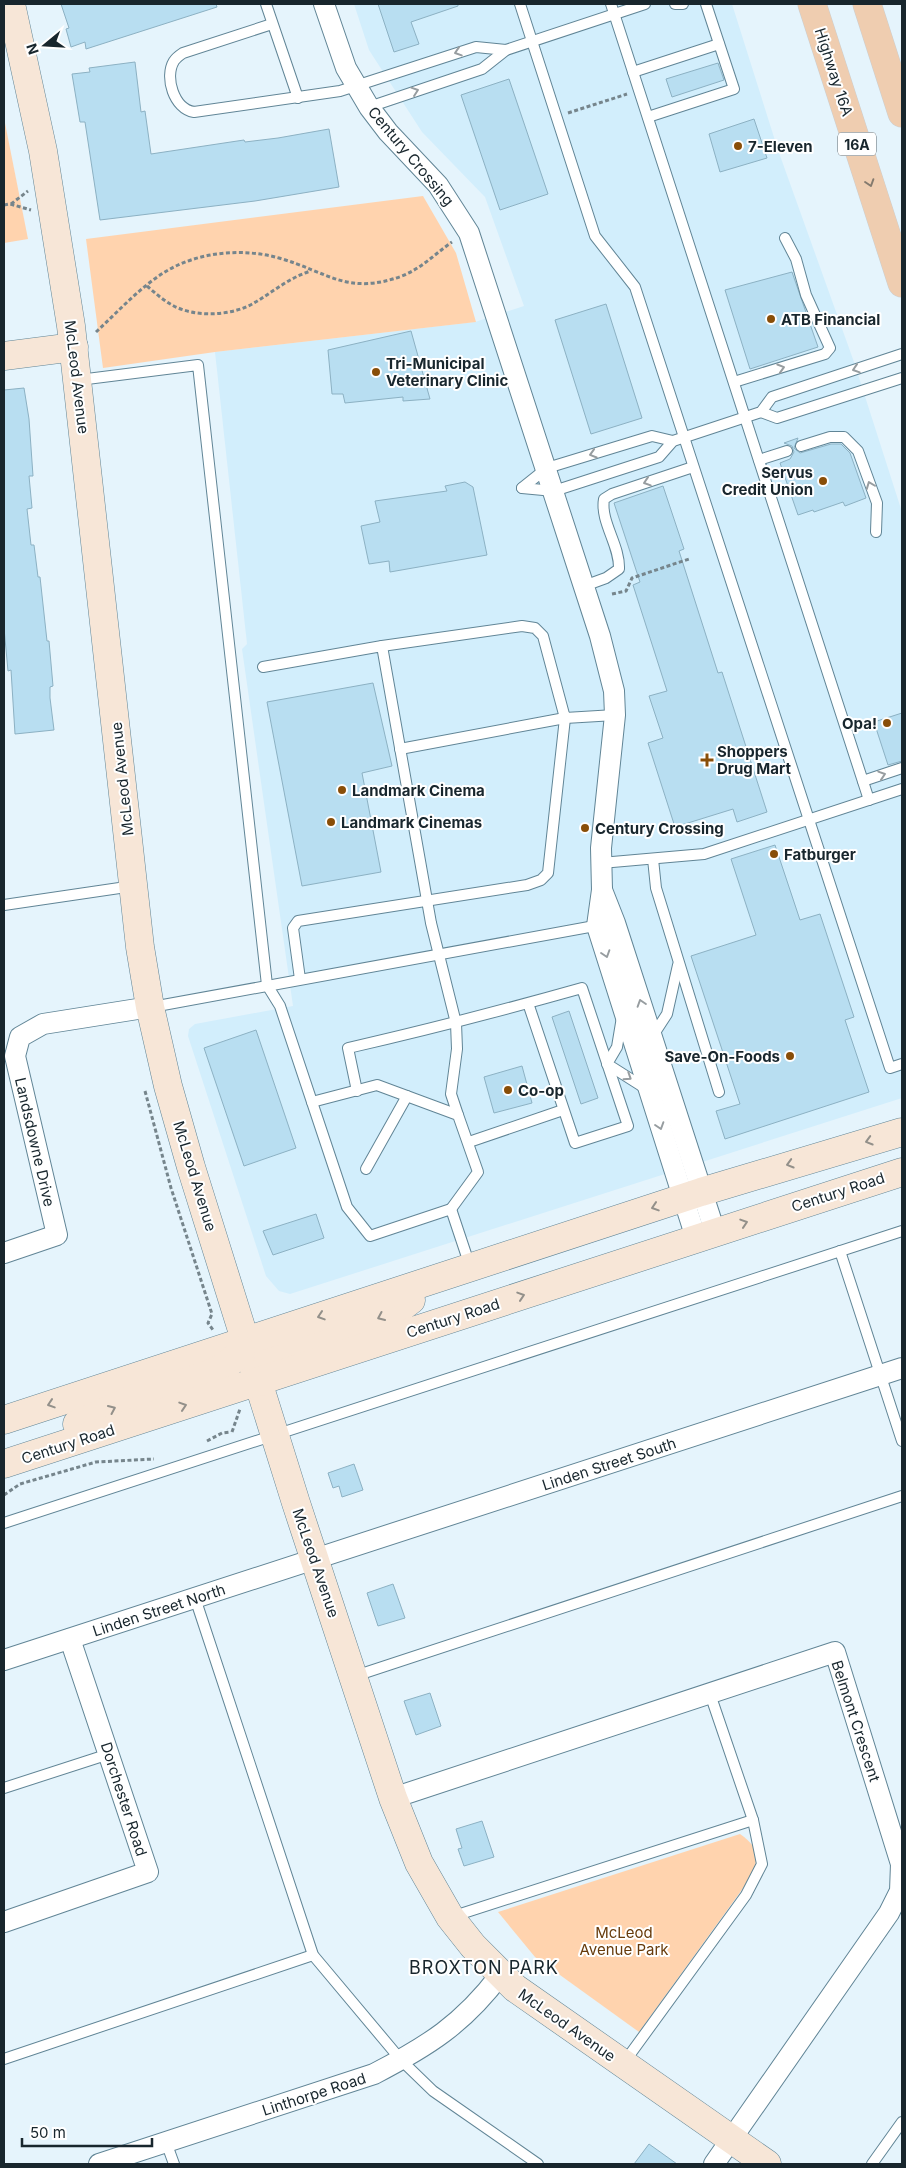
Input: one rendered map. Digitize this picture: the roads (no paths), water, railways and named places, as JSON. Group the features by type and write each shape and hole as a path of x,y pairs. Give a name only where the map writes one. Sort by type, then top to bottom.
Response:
{"main road":[{"path":"867,4 902,112"},
{"name":"Highway 16A","path":"816,14 902,283"}],"street":[{"name":"McLeod Avenue","path":"10,4 43,151 74,347 134,885 150,1008 186,1149 260,1382 264,1439 315,1559 393,1798 419,1863 450,1917 500,1975 515,1988 767,2164"},
{"name":"Century Crossing","path":"324,4 346,68 369,107 388,132 438,185 469,233 547,468 600,636 614,691 615,715 601,864 606,924 623,1009 649,1091 692,1195 706,1235"},
{"path":"4,356 74,347"},
{"name":"Century Crossing","path":"606,924 652,1038 692,1195"},
{"name":"Landsdowne Drive","path":"4,1253 57,1235 15,1056 20,1037 43,1024 150,1008"},
{"path":"4,1420 692,1195 902,1132"},
{"name":"Century Road","path":"4,1464 902,1172"},
{"path":"260,1382 267,1364 274,1358 350,1330 402,1307 434,1279"},
{"path":"4,1457 149,1393 225,1366 235,1360 247,1340"},
{"name":"Linden Street South","path":"315,1559 902,1368"},
{"name":"Linden Street North","path":"4,1660 315,1559"},
{"name":"Dorchester Road","path":"4,1922 148,1872 70,1639"},
{"name":"Belmont Crescent","path":"393,1798 835,1652 902,1864 900,1891 889,1913 731,2140"},
{"name":"Linthorpe Road","path":"99,2164 347,2084 401,2060 453,2027 482,1999 500,1975"},
{"path":"714,2164 731,2140"}],"lane":[{"path":"266,4 298,98"},
{"path":"520,4 595,236 635,287 678,440 693,467 890,1068 902,1064"},
{"path":"611,4 869,800"},
{"path":"369,107 482,69 506,50 645,4"},
{"path":"675,4 683,4"},
{"path":"648,117 734,89 706,4"},
{"path":"800,4 816,14"},
{"path":"272,24 182,53 174,60 170,70 174,97 182,107 194,112 298,98 356,86 476,47 506,50"},
{"path":"633,72 719,44"},
{"path":"734,382 825,354 830,348 806,295 796,259 785,238"},
{"path":"678,440 652,436 547,468 522,488 554,491 659,456 678,440 761,412 772,397 902,354"},
{"path":"78,380 198,365 267,985 280,1006 347,1207 370,1236 451,1209 478,1172 451,1094 457,1049 456,1024 438,954 382,646"},
{"path":"761,412 777,418 902,378"},
{"path":"801,446 830,437 844,437 858,451 877,503 876,532"},
{"path":"759,460 787,451"},
{"path":"584,586 606,578 619,569 619,556 603,508 604,500 612,494 693,467"},
{"path":"263,667 382,646 522,626 534,628 543,636 565,718 548,873 541,880 528,885 298,921 293,928 293,941 300,979"},
{"path":"400,749 565,718 615,715"},
{"path":"862,781 902,768"},
{"path":"601,864 704,854 902,789"},
{"path":"653,859 656,888 719,1092"},
{"path":"4,905 134,885"},
{"path":"150,1008 606,924"},
{"path":"652,1038 667,1014 678,963"},
{"path":"357,1090 348,1048 456,1024 528,1003 582,988 628,1126 575,1143 528,1003"},
{"path":"607,1064 618,1047 623,1009"},
{"path":"607,1064 649,1091"},
{"path":"312,1102 377,1085 458,1115"},
{"path":"366,1169 407,1096"},
{"path":"469,1142 563,1110"},
{"path":"451,1209 470,1267"},
{"path":"4,1523 902,1231"},
{"path":"840,1252 902,1441"},
{"path":"354,1676 902,1496"},
{"path":"195,1598 313,1955 401,2060 433,2091 535,2162"},
{"path":"623,2065 746,1896 762,1864 753,1820 710,1694"},
{"path":"4,1788 109,1754"},
{"path":"450,1917 753,1820"},
{"path":"4,2058 313,1955"},
{"path":"872,2164 902,2122"},
{"path":"166,2142 174,2164"},
{"path":"520,2164 535,2162"}],"place":[{"name":"7-Eleven","path":"738,146"},
{"name":"ATB Financial","path":"771,319"},
{"name":"Tri-Municipal Veterinary Clinic","path":"376,372"},
{"name":"Servus Credit Union","path":"823,481"},
{"name":"Opa!","path":"887,723"},
{"name":"Shoppers Drug Mart","path":"707,760"},
{"name":"Landmark Cinema","path":"342,790"},
{"name":"Landmark Cinemas","path":"331,822"},
{"name":"Century Crossing","path":"585,828"},
{"name":"Fatburger","path":"774,854"},
{"name":"Save-On-Foods","path":"790,1056"},
{"name":"Co-op","path":"508,1090"}],"district":[{"name":"BROXTON PARK","path":"484,1967"}],"park label":[{"name":"McLeod Avenue Park","path":"624,1940"}]}
